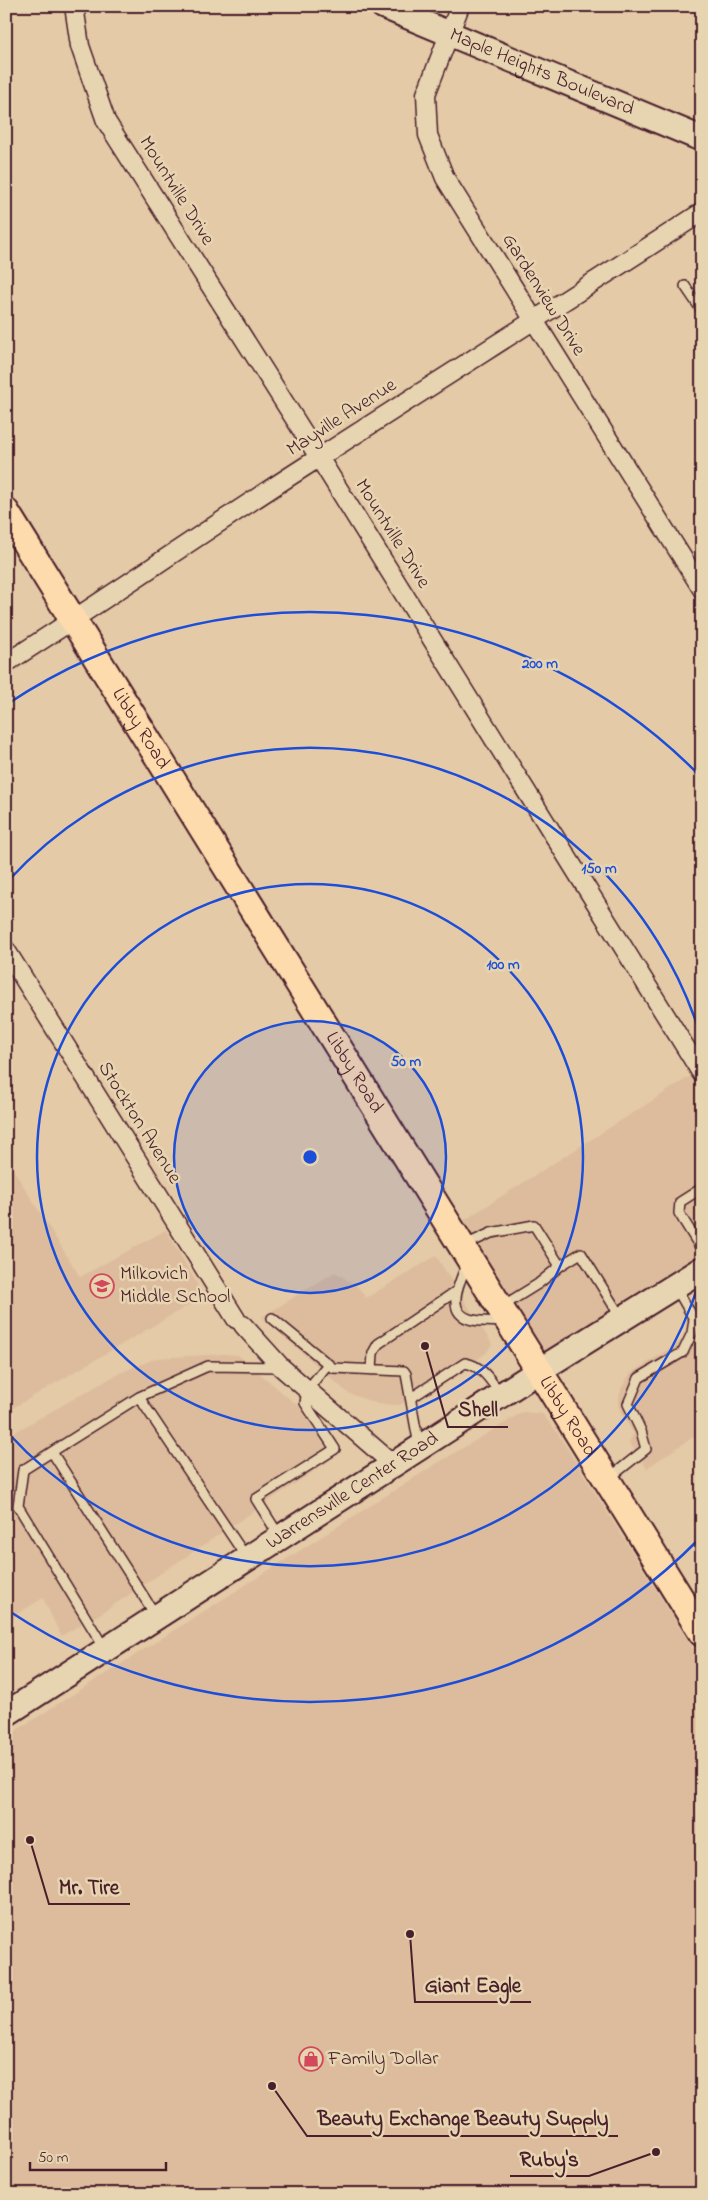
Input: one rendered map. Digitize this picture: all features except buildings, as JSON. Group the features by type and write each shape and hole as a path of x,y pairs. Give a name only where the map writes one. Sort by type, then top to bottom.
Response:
{"main road":[{"name":"Maple Heights Boulevard","path":"384,6 702,140"},
{"name":"Libby Road","path":"6,512 702,1633"},
{"name":"Warrensville Center Road","path":"6,1714 540,1370 702,1269"}],"street":[{"name":"Mountville Drive","path":"74,6 80,46 106,121 319,457 702,1074"},
{"name":"Gardenview Drive","path":"460,6 426,94 428,136 445,178 702,589"},
{"name":"Mayville Avenue","path":"6,662 74,620 319,457 702,212"},
{"name":"Stockton Avenue","path":"6,950 240,1322 282,1367 394,1465"}],"lane":[{"path":"685,286 702,311"},
{"path":"702,1188 680,1202 679,1207 679,1213 702,1250"},
{"path":"560,1266 534,1225 491,1233 466,1251 455,1292 455,1302 465,1317 472,1320 505,1315 538,1284 580,1253 622,1319"},
{"path":"608,1480 646,1449 641,1431 628,1404 639,1378 683,1352 692,1332 694,1319 675,1286"},
{"path":"372,1370 373,1354 378,1344 455,1292"},
{"path":"272,1318 328,1364 338,1369 402,1369 406,1374 420,1449"},
{"path":"411,1398 464,1363 482,1371 502,1395"},
{"path":"281,1538 256,1499 335,1449 305,1403 307,1390 328,1364"},
{"path":"106,1650 18,1506 23,1470 139,1397 208,1366 282,1367"},
{"path":"139,1397 247,1560"},
{"path":"52,1452 157,1617"}],"shaded area":[{"path":"702,1069 702,1269 540,1370 452,1228"},
{"name":"Milkovich Middle School","path":"6,1158 80,1277 166,1230 204,1296 6,1412"},
{"path":"436,1256 492,1344 486,1353 457,1374 429,1391 399,1405 378,1404 348,1393 262,1317 335,1272 358,1287 366,1298"},
{"path":"702,1328 702,1431 647,1468 629,1442 634,1434 621,1413 618,1403 621,1389 630,1374"},
{"path":"238,1355 338,1440 329,1461 100,1614 61,1636 43,1598 6,1621 6,1437 120,1373 157,1358"},
{"path":"523,1412 542,1414 555,1429 702,1663 702,2194 6,2194 6,1737 433,1466"}],"place":[{"name":"Milkovich Middle School","path":"102,1286"},
{"name":"Shell","path":"425,1346"},
{"name":"Mr. Tire","path":"30,1840"},
{"name":"Giant Eagle","path":"410,1934"},
{"name":"Family Dollar","path":"311,2059"},
{"name":"Beauty Exchange Beauty Supply","path":"272,2086"},
{"name":"Ruby's","path":"656,2152"}]}
